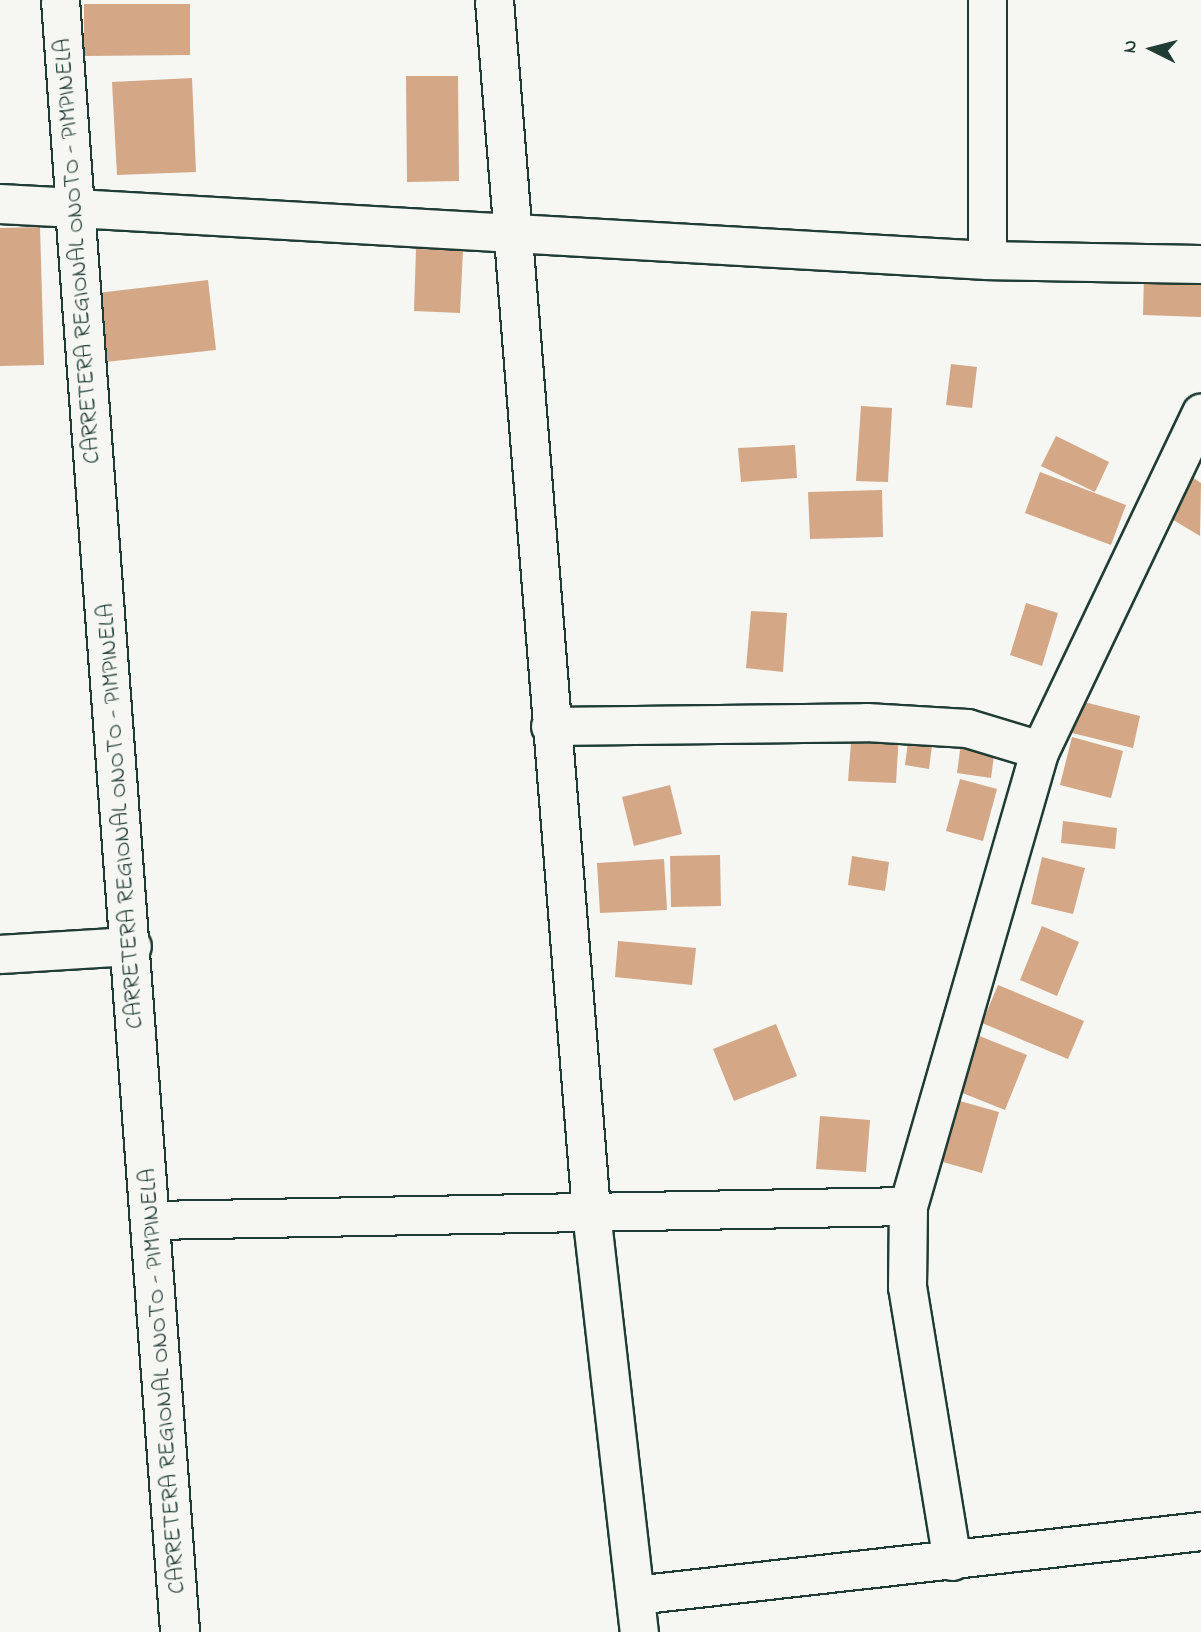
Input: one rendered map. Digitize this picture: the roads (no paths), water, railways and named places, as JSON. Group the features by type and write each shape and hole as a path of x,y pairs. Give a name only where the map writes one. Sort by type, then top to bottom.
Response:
{"main road":[{"path":"0,204 75,208"},
{"name":"CARRETERA REGIONAL ONOTO - PIMPINELA","path":"75,208 132,946 180,1632"}],"street":[{"name":"CARRETERA REGIONAL ONOTO - PIMPINELA","path":"60,0 75,208"},
{"path":"494,0 591,1212 639,1632"},
{"path":"987,0 987,261"},
{"path":"75,208 511,236 987,261 1201,264"},
{"path":"952,1561 907,1287 908,1206 1040,750 1201,412"},
{"path":"550,726 866,722 967,728 1040,750"},
{"path":"0,954 132,946"},
{"path":"152,1220 908,1206"},
{"path":"635,1595 1201,1531"}]}
